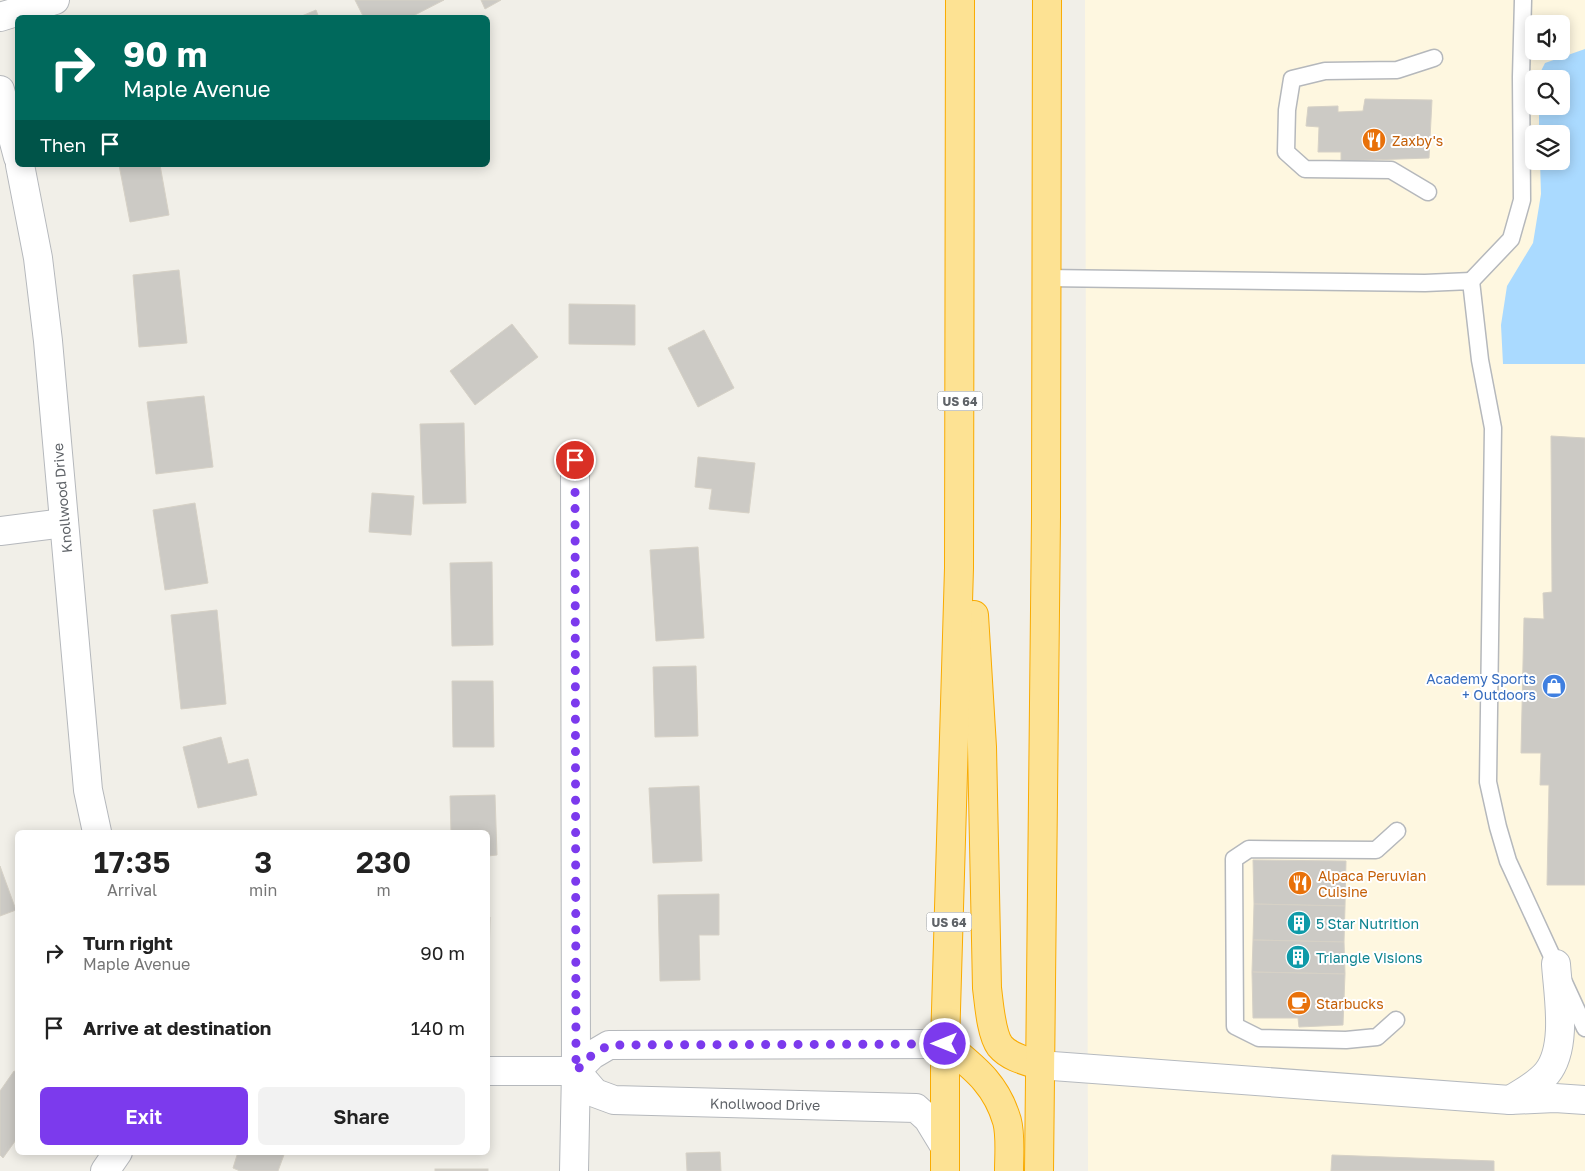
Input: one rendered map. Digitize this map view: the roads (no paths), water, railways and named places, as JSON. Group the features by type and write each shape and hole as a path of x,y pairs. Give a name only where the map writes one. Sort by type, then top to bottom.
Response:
{"highway":[{"name":"US 64","path":"945,1159 945,1044 959,507 960,0"},
{"path":"1039,1171 1046,517 1048,0"},
{"path":"959,507 972,578 982,747 987,988 993,1024 1000,1045 1015,1057 1039,1065"},
{"path":"945,1044 983,1076 993,1088 1008,1122 1009,1171"}],"street":[{"path":"0,17 55,0"},
{"path":"0,90 15,146"},
{"name":"Knollwood Drive","path":"20,167 38,258 48,341 88,790 97,830"},
{"path":"574,1171 576,1071 575,460"},
{"path":"0,531 64,523"},
{"path":"1510,1100 1537,1083 1544,1076 1557,1053 1559,1012 1556,964"},
{"path":"490,1071 576,1071 592,1055 609,1045 945,1044"},
{"path":"1039,1065 1510,1100 1555,1098 1585,1100"},
{"name":"Knollwood Drive","path":"576,1071 595,1093 614,1100 916,1108 928,1118 945,1159"},
{"path":"105,1171 116,1155"}],"lane":[{"path":"1046,278 1425,283 1471,281 1511,239 1522,200 1521,77 1524,0"},
{"path":"1428,192 1391,170 1305,169 1286,152 1287,110 1292,79 1325,71 1397,70 1434,58"},
{"path":"1471,281 1480,360 1493,428 1488,782 1498,828 1508,861 1585,1028"},
{"path":"1396,1020 1377,1038 1346,1040 1259,1038 1235,1026 1234,859 1249,849 1376,850 1397,830"}],"water":[{"path":"1585,49 1585,364 1503,364 1501,325 1507,286 1533,243 1541,194 1540,170 1570,170 1570,125 1539,125 1539,115 1570,115 1570,70 1542,70 1545,63 1554,60 1570,60 1570,54"}],"place":[{"name":"Zaxby's","path":"1374,140"},
{"name":"Academy Sports + Outdoors","path":"1554,686"},
{"name":"Alpaca Peruvian Cuisine","path":"1300,883"},
{"name":"5 Star Nutrition","path":"1299,923"},
{"name":"Triangle Visions","path":"1298,957"},
{"name":"Starbucks","path":"1299,1003"}]}
